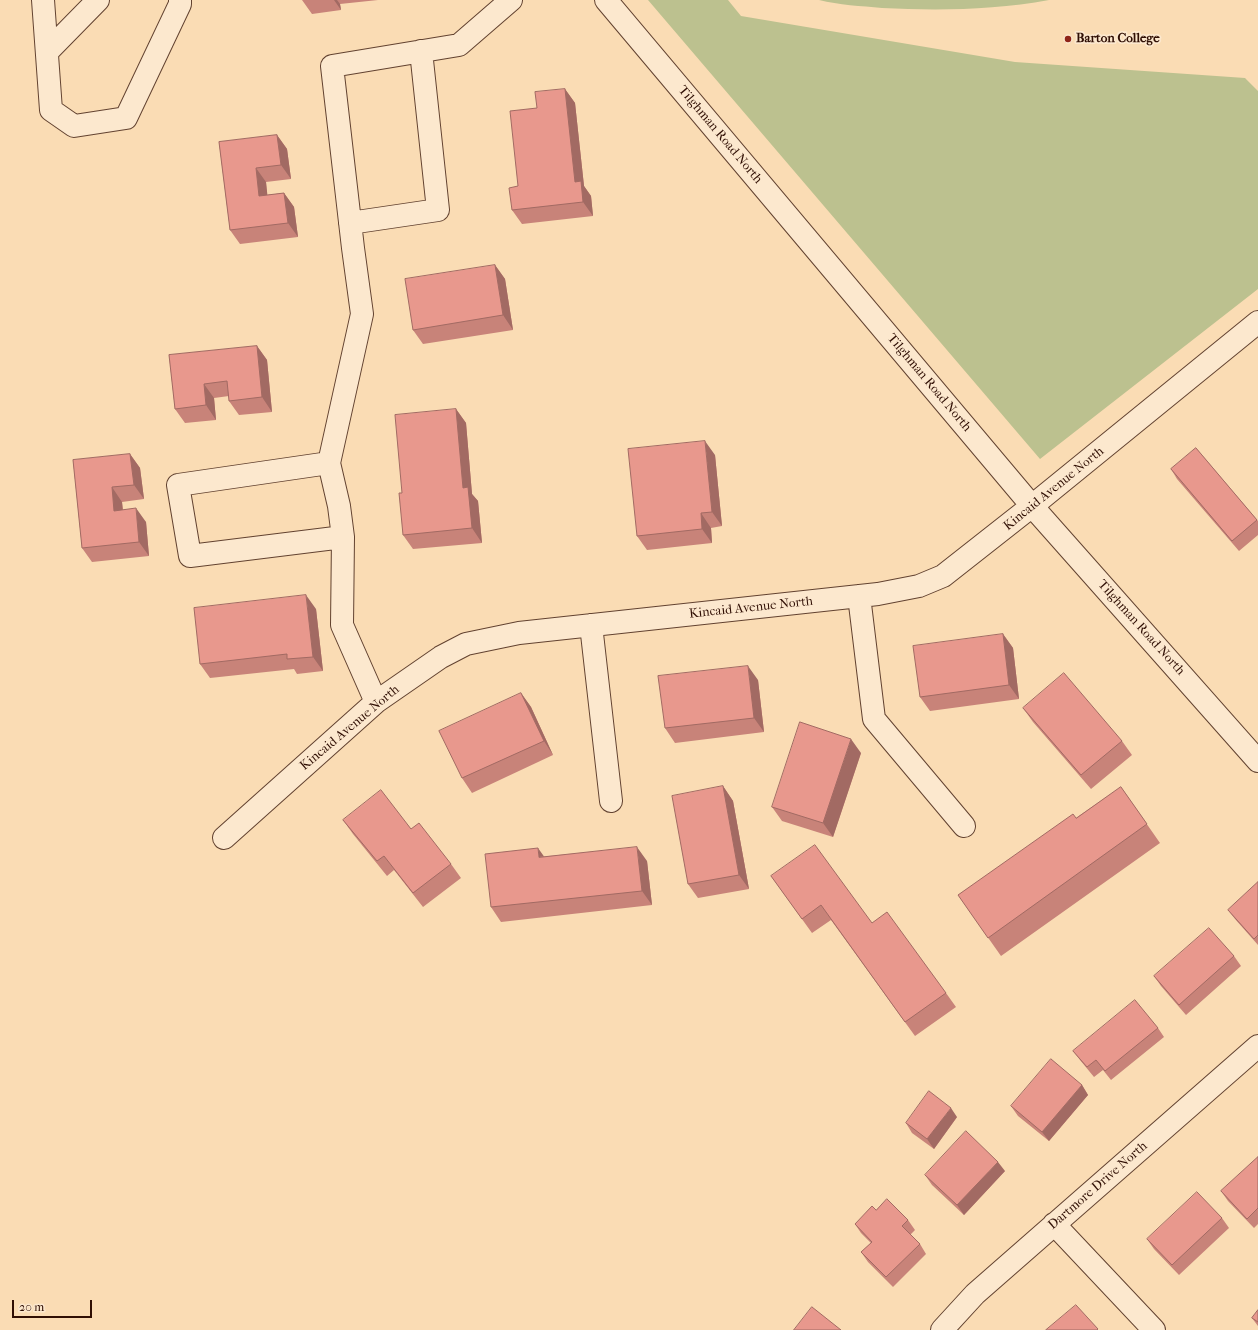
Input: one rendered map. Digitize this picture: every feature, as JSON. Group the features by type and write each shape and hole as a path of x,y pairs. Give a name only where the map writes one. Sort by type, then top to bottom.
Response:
{"street":[{"path":"43,0 48,51 51,110 74,126 126,118 180,4 180,0"},
{"path":"48,51 98,0"},
{"path":"376,702 342,625 343,538 339,506 329,463 362,314 332,66 459,45 512,0"},
{"name":"Tilghman Road North","path":"606,0 1032,506 1258,761"},
{"path":"350,222 438,210 421,51"},
{"name":"Kincaid Avenue North","path":"224,838 376,702 441,657 466,644 519,633 878,594 919,586 943,576 1032,506 1258,322"},
{"path":"329,463 178,485 190,556 343,538"},
{"path":"859,596 874,719 964,826"},
{"path":"591,625 611,801"},
{"name":"Dartmore Drive North","path":"942,1330 975,1294 1258,1046"},
{"path":"1054,1224 1154,1330"}],"green space":[{"path":"648,0 728,0 741,16 1015,62 1245,78 1258,91 1258,289 1040,459"},
{"path":"819,0 1049,0 987,8 924,9 882,8"}],"building":[{"path":"565,89 575,182 581,181 583,202 512,210 509,188 518,186 510,111 537,108 535,92"},
{"path":"277,135 281,165 256,168 259,196 284,193 288,223 230,230 219,142"},
{"path":"495,265 503,315 413,330 405,279"},
{"path":"257,346 262,397 229,401 227,381 204,384 206,405 175,409 169,355"},
{"path":"456,409 463,488 468,487 472,528 403,535 399,493 402,493 395,415"},
{"path":"705,441 712,512 701,513 702,529 637,536 628,449"},
{"path":"1196,448 1257,520 1232,541 1171,469"},
{"path":"130,454 134,485 112,487 114,511 136,508 139,542 82,548 73,460"},
{"path":"306,595 313,657 287,659 287,654 200,664 194,608"},
{"path":"1003,634 1009,685 920,697 913,646"},
{"path":"748,666 754,718 665,728 658,676"},
{"path":"1064,673 1122,741 1081,775 1023,708"},
{"path":"521,693 544,741 462,778 439,731"},
{"path":"800,722 851,739 823,823 772,807"},
{"path":"723,786 739,875 688,884 672,796"},
{"path":"1121,787 1147,824 988,938 958,895 1073,814 1076,818"},
{"path":"381,790 411,829 419,823 451,864 413,893 384,856 377,861 343,820"},
{"path":"815,845 872,923 887,912 946,993 905,1022 821,905 802,919 771,876"},
{"path":"637,847 642,891 491,907 485,854 538,848 539,857"},
{"path":"1258,882 1258,935 1254,939 1228,910"},
{"path":"1209,928 1234,956 1179,1005 1154,976"},
{"path":"1135,1000 1158,1028 1105,1071 1096,1060 1087,1067 1073,1051"},
{"path":"1051,1059 1082,1085 1042,1132 1011,1106"},
{"path":"929,1091 951,1108 927,1139 906,1123"},
{"path":"966,1131 998,1162 957,1205 925,1175"},
{"path":"1258,1157 1258,1208 1247,1219 1221,1191"},
{"path":"1197,1192 1222,1218 1172,1265 1147,1239"},
{"path":"887,1199 908,1220 902,1226 920,1244 886,1277 861,1252 872,1242 855,1224 872,1206 876,1210"},
{"path":"1076,1305 1098,1329 1097,1330 1046,1330"},
{"path":"812,1307 841,1330 794,1330"},
{"path":"1258,1310 1258,1322 1252,1318"}],"place":[{"name":"Barton College","path":"1068,39"}]}
